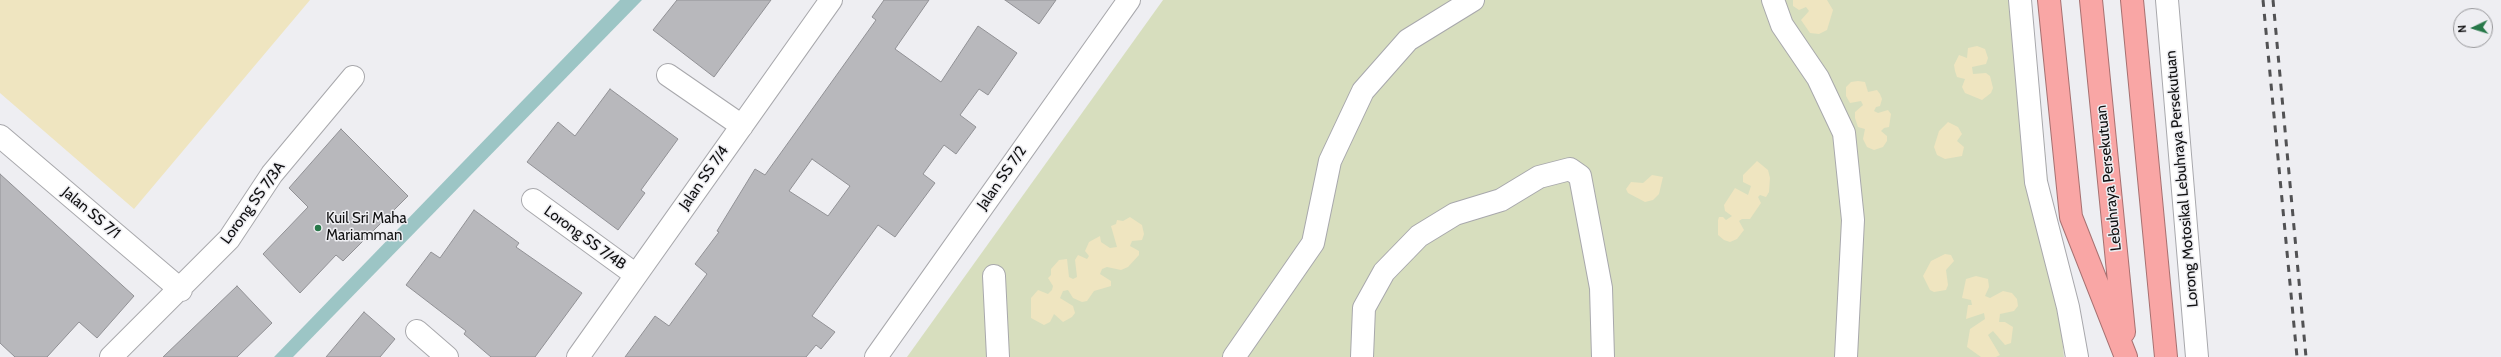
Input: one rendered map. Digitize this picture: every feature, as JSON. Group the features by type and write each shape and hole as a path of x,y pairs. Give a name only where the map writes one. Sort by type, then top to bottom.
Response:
{"highway":[{"path":"2049,0 2071,216 2126,357"},
{"name":"Lebuhraya Persekutuan","path":"2091,0 2126,357"},
{"path":"2132,0 2166,357"}],"street":[{"name":"Jalan SS 7/4","path":"578,357 831,0"},
{"name":"Jalan SS 7/2","path":"876,357 1129,0"},
{"path":"1234,357 1312,243 1330,161 1363,91 1408,40 1473,0"},
{"path":"1774,0 1782,25 1818,78 1844,133 1853,220 1846,357"},
{"path":"2020,0 2036,182 2068,308 2077,357"},
{"name":"Lorong Motosikal Lebuhraya Persekutuan","path":"2167,0 2197,357"},
{"path":"668,75 742,126"},
{"name":"Lorong SS 7/3A","path":"112,357 181,290 229,239 272,174 353,77"},
{"name":"Jalan SS 7/1","path":"0,136 181,290"},
{"path":"1362,357 1364,308 1384,272 1419,236 1455,214 1501,200 1539,177 1570,169 1580,176 1601,288 1603,357"},
{"name":"Lorong SS 7/4B","path":"533,200 636,275"},
{"path":"994,276 998,357"},
{"path":"417,331 447,357"}],"green space":[{"path":"1163,0 2031,0 2064,357 907,357"}],"sand":[{"path":"0,0 310,0 134,209 0,93"},
{"path":"1793,0 1827,0 1833,10 1827,30 1819,34 1810,33 1801,20 1809,11 1806,7 1799,10 1793,6"},
{"path":"1977,46 1985,49 1988,58 1986,64 1972,67 1973,74 1986,73 1990,76 1993,88 1991,93 1982,100 1965,93 1962,87 1965,79 1957,77 1954,65 1959,55 1967,58 1968,48"},
{"path":"1851,82 1865,82 1868,92 1877,90 1880,94 1882,99 1880,106 1876,107 1874,111 1878,113 1888,110 1891,114 1889,127 1884,128 1881,131 1887,136 1887,141 1883,147 1874,150 1867,147 1863,139 1865,129 1858,127 1855,118 1855,112 1863,105 1861,101 1850,103 1846,96 1846,87"},
{"path":"1948,122 1958,127 1962,134 1957,141 1964,147 1962,156 1945,159 1937,155 1934,147 1939,131"},
{"path":"1757,161 1768,170 1770,178 1769,192 1766,197 1760,195 1758,197 1761,203 1750,219 1742,219 1739,221 1744,230 1737,239 1730,242 1724,240 1718,235 1719,217 1723,217 1726,220 1732,216 1725,211 1724,205 1735,188 1748,195 1751,186 1743,182 1743,175"},
{"path":"1652,175 1663,177 1659,194 1653,200 1645,202 1628,193 1626,189 1631,182 1643,183"},
{"path":"1130,217 1142,225 1144,234 1142,240 1132,241 1130,246 1139,251 1139,255 1128,267 1121,270 1107,267 1102,269 1100,274 1111,281 1111,286 1094,291 1087,301 1082,302 1073,298 1068,290 1063,291 1060,298 1073,306 1075,313 1072,317 1063,322 1054,314 1050,322 1044,325 1031,318 1031,298 1038,290 1048,294 1052,290 1053,286 1048,278 1051,275 1051,269 1059,260 1067,259 1069,277 1073,279 1077,277 1075,260 1078,255 1087,259 1089,256 1085,251 1089,242 1100,236 1101,242 1110,248 1117,247 1111,226 1116,224 1117,220 1123,221"},
{"path":"1945,254 1951,255 1954,261 1946,270 1948,285 1946,290 1934,292 1930,290 1923,276 1931,261"},
{"path":"1976,276 1988,279 1989,287 1985,296 1990,298 2003,291 2012,293 2017,299 2018,306 2014,311 2000,314 1999,322 2005,322 2013,327 2011,343 2005,345 1993,331 1988,335 2000,355 1996,357 1981,357 1967,347 1970,329 1985,319 1984,313 1966,319 1968,305 1972,305 1971,300 1962,298 1966,279"}],"water":[{"path":"620,0 642,0 293,357 274,357"}],"building":[{"path":"677,0 771,0 714,77 653,30"},
{"path":"884,0 929,0 895,49 941,82 978,26 1017,53 988,95 979,89 960,115 976,127 956,154 944,145 923,174 935,183 895,237 878,225 812,316 835,332 821,349 816,345 806,357 625,357 655,316 669,326 707,274 695,264 719,232 717,231 755,169 765,175 876,20 872,17","holes":["812,159 850,186 828,216 789,191"]},
{"path":"1005,0 1056,0 1039,24"},
{"path":"610,89 678,139 641,190 645,193 618,230 527,162 558,122 575,136"},
{"path":"341,129 408,196 343,261 336,255 300,293 263,254 308,207 289,188"},
{"path":"0,174 134,296 97,338 79,322 47,357 15,357 0,343"},
{"path":"474,210 519,243 516,247 582,293 535,357 491,357 464,334 466,331 406,285 431,252 440,258"},
{"path":"237,286 272,323 237,357 163,357"},
{"path":"364,312 395,339 380,357 326,357"}],"railway":[{"path":"2263,0 2297,357"},
{"path":"2273,0 2306,357"}],"place":[{"name":"Kuil Sri Maha Mariamman","path":"318,228"}]}
